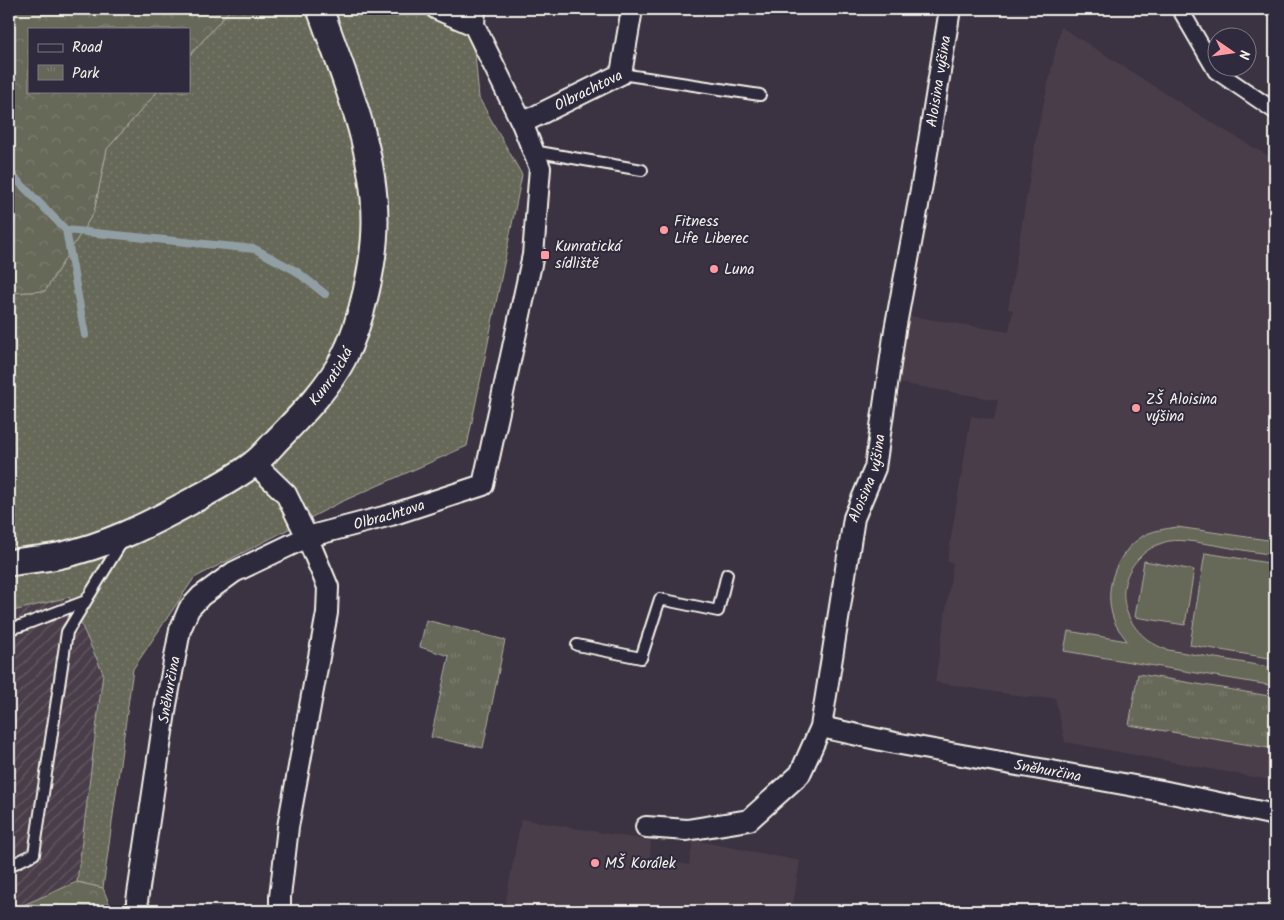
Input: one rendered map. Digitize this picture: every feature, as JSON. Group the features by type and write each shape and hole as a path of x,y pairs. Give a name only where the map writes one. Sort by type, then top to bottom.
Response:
{"street":[{"name":"Kunratická","path":"9,563 58,556 126,535 222,485 254,463 305,410 331,378 343,358 364,300 372,262 375,220 371,179 352,96 320,9"},
{"name":"Olbrachtova","path":"307,537 392,515 483,485 533,255 540,168 522,123 474,17 436,9"},
{"name":"Olbrachtova","path":"522,123 621,74 632,9"},
{"name":"Aloisina výšina","path":"646,827 687,830 749,820 800,774 821,727 854,518 875,468 895,330 922,184 950,9"},
{"path":"1180,9 1216,71 1275,111"},
{"path":"254,463 286,494 328,587 327,613 288,827 280,911"},
{"name":"Sněhurčina","path":"139,911 137,901 166,705 180,630 189,609 201,596 234,572 307,537"},
{"name":"Sněhurčina","path":"821,727 895,743 1162,791 1275,816"}],"lane":[{"path":"621,74 760,95"},
{"path":"533,151 642,170"},
{"path":"9,866 34,854 67,632 126,535"},
{"path":"577,645 641,658 660,599 718,611 727,574"},
{"path":"9,629 86,600"}],"shaded area":[{"name":"ZŠ Aloisina výšina","path":"1061,27 1209,121 1275,160 1275,781 1065,742 1055,698 1025,697 935,682 953,563 947,562 971,416 994,420 998,400 898,383 906,332 910,316 1009,332 1013,310 1008,309 1037,133"},
{"path":"69,597 104,673 77,882 9,911 9,612"},
{"name":"MŠ Korálek","path":"521,819 651,841 650,858 689,865 693,840 800,861 792,911 504,911"}],"green space":[{"path":"9,9 231,9 190,55 190,28 28,28 28,92 157,92 107,149 94,212 45,291 9,293"},
{"path":"231,9 471,9 479,98 522,175 467,446 341,502 194,578 133,669 103,888 77,882 103,673 69,597 9,612 9,293 45,291 94,212 107,149 157,92 190,92 190,55"},
{"path":"1177,527 1275,541 1275,555 1186,541 1169,541 1155,546 1142,555 1131,568 1125,582 1126,610 1132,623 1141,634 1153,643 1168,650 1275,668 1275,686 1064,651 1068,631 1127,641 1116,625 1110,601 1110,588 1118,564 1124,553 1143,536 1155,531"},
{"path":"1205,553 1275,564 1275,659 1190,645"},
{"path":"1144,561 1194,570 1185,625 1135,617"},
{"path":"426,620 505,640 483,748 431,737 449,656 420,647"},
{"path":"1138,674 1275,697 1275,749 1129,725"},
{"path":"77,882 103,888 112,911 9,911"}],"waterway":[{"path":"9,172 66,230 255,249 296,271 325,294"},
{"path":"66,230 85,335"}],"place":[{"name":"Fitness Life Liberec","path":"664,230"},
{"name":"Kunratická sídliště","path":"545,255"},
{"name":"Luna","path":"714,269"},
{"name":"ZŠ Aloisina výšina","path":"1136,408"},
{"name":"MŠ Korálek","path":"595,863"}]}
